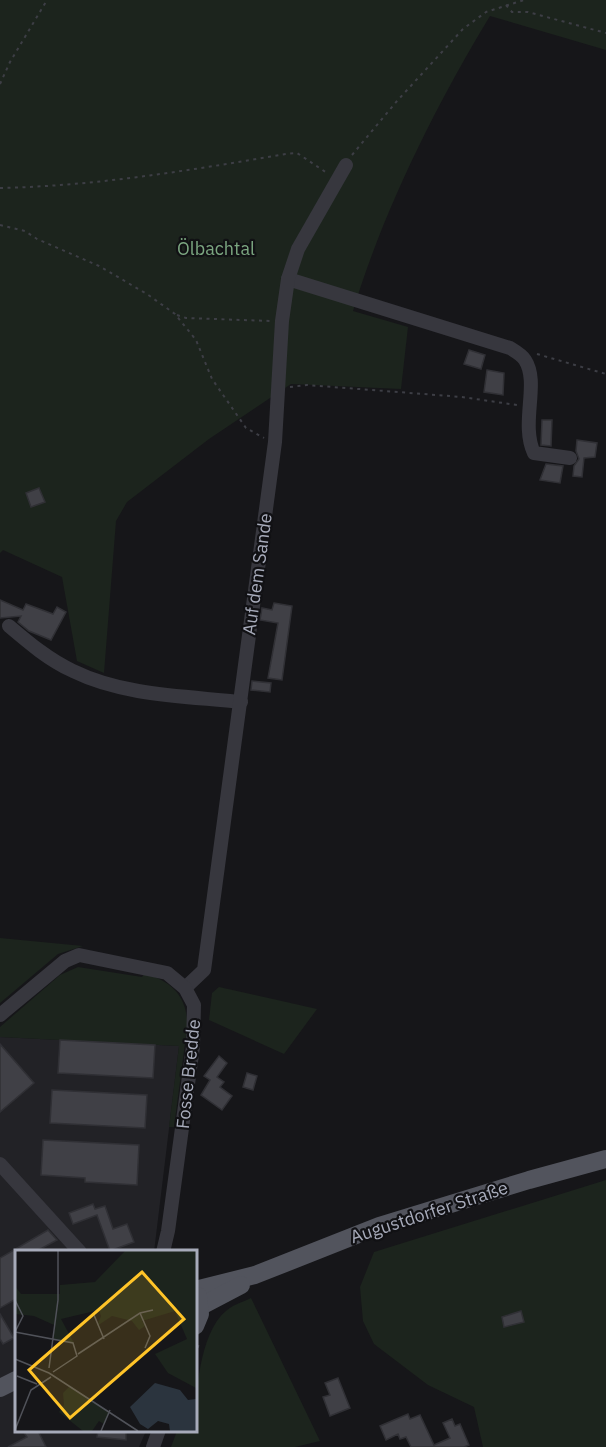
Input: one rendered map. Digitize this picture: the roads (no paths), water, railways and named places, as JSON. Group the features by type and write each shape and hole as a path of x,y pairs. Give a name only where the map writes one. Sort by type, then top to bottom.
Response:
{"main road":[{"name":"Augustdorfer Straße","path":"197,1296 248,1282 255,1275 379,1226 606,1159"},
{"path":"196,1324 201,1314 197,1296"},
{"path":"0,1388 15,1380"}],"street":[{"name":"Auf dem Sande","path":"185,988 204,970 275,442 282,321 288,279 298,249 346,165"},
{"path":"288,279 510,348 524,358 530,372 528,438 534,453 570,458"},
{"path":"9,626 45,656 73,672 103,683 129,689 241,702"},
{"path":"0,1014 65,961 79,956 167,973 185,988"},
{"name":"Fosse Bredde","path":"163,1250 193,1047 194,1005 185,988"},
{"path":"0,1164 78,1250"},
{"name":"Fosse Bredde","path":"168,1231 173,1250"},
{"path":"153,1447 159,1432"}],"park label":[{"name":"Ölbachtal","path":"216,248"}]}
